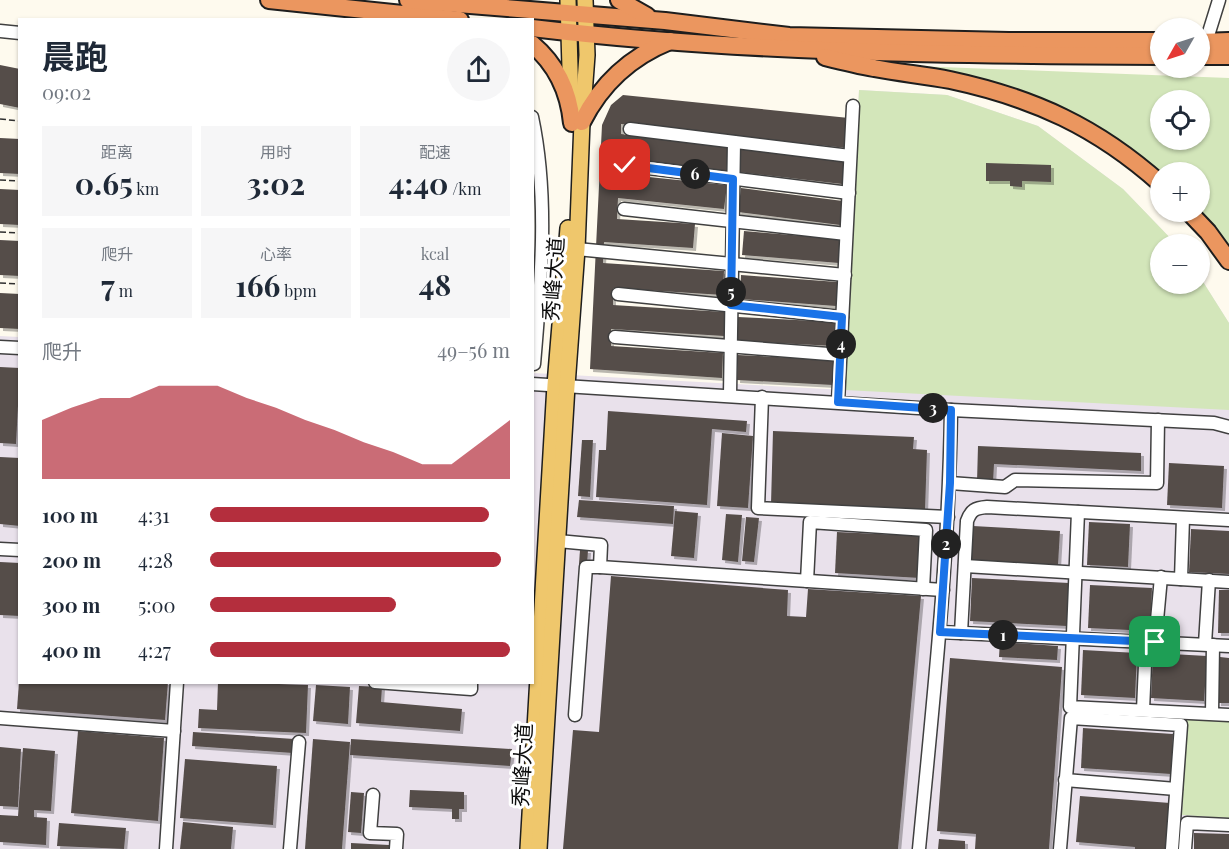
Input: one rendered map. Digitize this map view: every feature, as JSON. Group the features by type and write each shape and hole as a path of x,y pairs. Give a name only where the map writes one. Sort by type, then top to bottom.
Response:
{"highway":[{"path":"269,0 441,18"},
{"path":"408,0 473,6 586,7 665,21 789,36 1009,41 1150,41"},
{"path":"473,6 493,0"},
{"path":"619,0 642,14 665,21"},
{"path":"534,28 671,41 789,48 1007,56 1150,56"},
{"path":"1210,44 1229,40"},
{"path":"577,122 616,74 636,58 671,41"},
{"path":"534,46 559,75 577,122"},
{"path":"789,48 874,69 950,80 1036,105 1057,113 1098,135 1150,174"},
{"path":"1210,49 1229,56"},
{"path":"1198,222 1229,261"}],"main road":[{"name":"秀峰大道","path":"528,849 537,602 578,249 577,122 568,6"},
{"name":"秀峰大道","path":"539,849 558,541 561,386 568,241 577,122 587,33 586,7"}],"street":[{"path":"1210,24 1219,0"},
{"path":"0,31 18,33"},
{"path":"838,402 853,106"},
{"path":"534,127 538,146 541,211 534,364"},
{"path":"630,129 850,156"},
{"path":"730,395 734,142"},
{"path":"625,165 849,193"},
{"path":"624,209 846,234"},
{"path":"578,249 845,275"},
{"path":"618,294 842,317"},
{"path":"615,337 841,355"},
{"path":"0,347 18,348"},
{"path":"534,384 951,410 1214,423 1229,427"},
{"path":"762,397 758,508 948,517"},
{"path":"919,849 940,632 950,483 951,410"},
{"path":"950,483 1005,487 1015,480 1157,483 1158,420"},
{"path":"960,633 967,521 970,513 976,508 1229,520"},
{"path":"1078,512 1070,707 1229,714"},
{"path":"1181,579 1183,518"},
{"path":"807,581 810,522 892,527 926,530 923,589"},
{"path":"558,541 601,545 600,567"},
{"path":"0,549 18,550"},
{"path":"965,566 1229,582"},
{"path":"575,715 586,567 943,590"},
{"path":"1143,710 1161,577"},
{"path":"1209,580 1212,713"},
{"path":"940,632 1229,645"},
{"path":"166,849 177,684"},
{"path":"398,684 471,689 471,684"},
{"path":"0,718 174,731"},
{"path":"1060,849 1071,718 1180,725 1172,849"},
{"path":"290,849 299,742"},
{"path":"1065,780 1176,789"},
{"path":"373,795 370,833 397,834 396,849"},
{"path":"1185,849 1187,823 1229,825"}],"path":[{"path":"0,119 18,121"},
{"path":"0,180 18,181"},
{"path":"0,231 18,233"},
{"path":"0,283 18,284"}],"shaded area":[{"path":"859,90 947,95 1038,126 1123,189 1150,217 1150,222 1155,222 1166,234 1150,234 1150,294 1210,293 1229,323 1229,849 0,849 0,336 18,337 18,684 534,684 534,373 845,390"}],"green space":[{"path":"915,66 1150,75 1150,78 1229,78 1229,247 1208,222 1210,222 1210,162 1150,162 1150,167 1124,149"},
{"path":"859,90 947,95 1038,126 1123,189 1150,217 1150,222 1155,222 1166,234 1150,234 1150,294 1210,293 1229,323 1229,410 845,390"},
{"path":"1187,719 1229,721 1229,818 1182,815"}],"building":[{"path":"0,65 18,69 18,108 0,104"},
{"path":"623,95 849,118 847,148 621,124 621,134 729,148 726,172 620,158 619,174 727,185 724,209 618,198 617,219 695,224 693,248 604,242 603,263 724,271 723,295 613,288 613,305 725,312 724,336 611,329 611,346 723,353 722,378 590,369 602,125 611,105"},
{"path":"0,138 18,139 18,174 0,173"},
{"path":"741,148 845,160 842,184 738,172"},
{"path":"986,163 1051,165 1051,182 1022,181 1022,187 1010,186 1010,181 986,181"},
{"path":"741,188 843,201 840,225 738,212"},
{"path":"0,189 18,190 18,225 0,224"},
{"path":"744,231 840,239 839,263 742,255"},
{"path":"0,240 18,241 18,276 0,275"},
{"path":"741,275 838,282 836,306 740,299"},
{"path":"0,293 18,294 18,329 0,328"},
{"path":"738,317 835,322 834,346 737,341"},
{"path":"738,355 835,360 833,385 737,380"},
{"path":"0,367 18,368 16,444 0,443"},
{"path":"608,411 747,421 746,432 712,429 707,505 596,497 599,450 606,450"},
{"path":"773,431 914,437 913,449 927,450 925,511 771,504"},
{"path":"722,433 753,436 748,508 717,506"},
{"path":"582,440 593,440 590,497 578,496"},
{"path":"978,446 1141,453 1141,471 994,464 993,483 977,482"},
{"path":"0,457 18,458 18,526 0,524"},
{"path":"1169,463 1224,466 1222,508 1167,505"},
{"path":"579,500 674,506 673,524 577,517"},
{"path":"675,511 698,513 694,558 671,556"},
{"path":"726,514 742,515 738,562 722,560"},
{"path":"746,517 759,518 754,562 742,561"},
{"path":"1089,522 1130,524 1128,567 1087,565"},
{"path":"973,526 1060,531 1058,565 971,561"},
{"path":"1191,529 1229,531 1229,574 1189,572"},
{"path":"837,532 922,536 920,578 835,573"},
{"path":"580,550 588,550 587,565 579,564"},
{"path":"0,562 18,563 18,616 0,615"},
{"path":"611,576 788,590 787,616 806,617 808,589 921,596 898,849 563,849 573,730 599,732"},
{"path":"972,578 1069,583 1067,626 970,621"},
{"path":"1090,585 1152,588 1150,631 1088,628"},
{"path":"1219,590 1229,590 1229,633 1218,633"},
{"path":"1000,642 1058,646 1057,660 999,657"},
{"path":"1083,650 1137,653 1135,698 1081,695"},
{"path":"1153,653 1207,656 1204,701 1151,698"},
{"path":"1220,657 1229,658 1229,703 1218,703"},
{"path":"950,658 1062,667 1049,849 975,849 976,834 937,831"},
{"path":"19,684 168,684 165,720 17,709"},
{"path":"218,684 308,685 306,733 198,728 199,709 217,710"},
{"path":"316,685 350,687 348,724 313,721"},
{"path":"359,686 382,687 381,702 462,709 460,731 356,723"},
{"path":"1083,728 1173,734 1171,774 1081,768"},
{"path":"78,731 164,738 158,821 71,813"},
{"path":"193,732 294,739 293,753 192,746"},
{"path":"313,739 350,742 342,849 305,849"},
{"path":"351,739 512,749 510,766 350,755"},
{"path":"0,747 21,749 18,807 0,806"},
{"path":"23,748 55,751 51,811 34,810 34,817 47,818 46,845 0,842 0,815 18,816"},
{"path":"185,759 277,766 273,825 180,818"},
{"path":"410,790 464,792 464,809 459,809 459,819 452,819 452,809 409,807"},
{"path":"351,792 364,793 361,833 348,832"},
{"path":"1080,796 1170,803 1167,849 1135,849 1135,847 1076,842"},
{"path":"183,822 233,827 231,849 180,849"},
{"path":"59,823 126,828 124,849 57,846"},
{"path":"1194,833 1229,834 1229,849 1194,849"},
{"path":"939,839 965,841 965,849 938,849"},
{"path":"351,843 389,845 389,849 351,849"}],"route":[{"path":"625,165 733,179 731,305 842,317 838,402 951,410 950,483 940,632 1155,642"}]}
